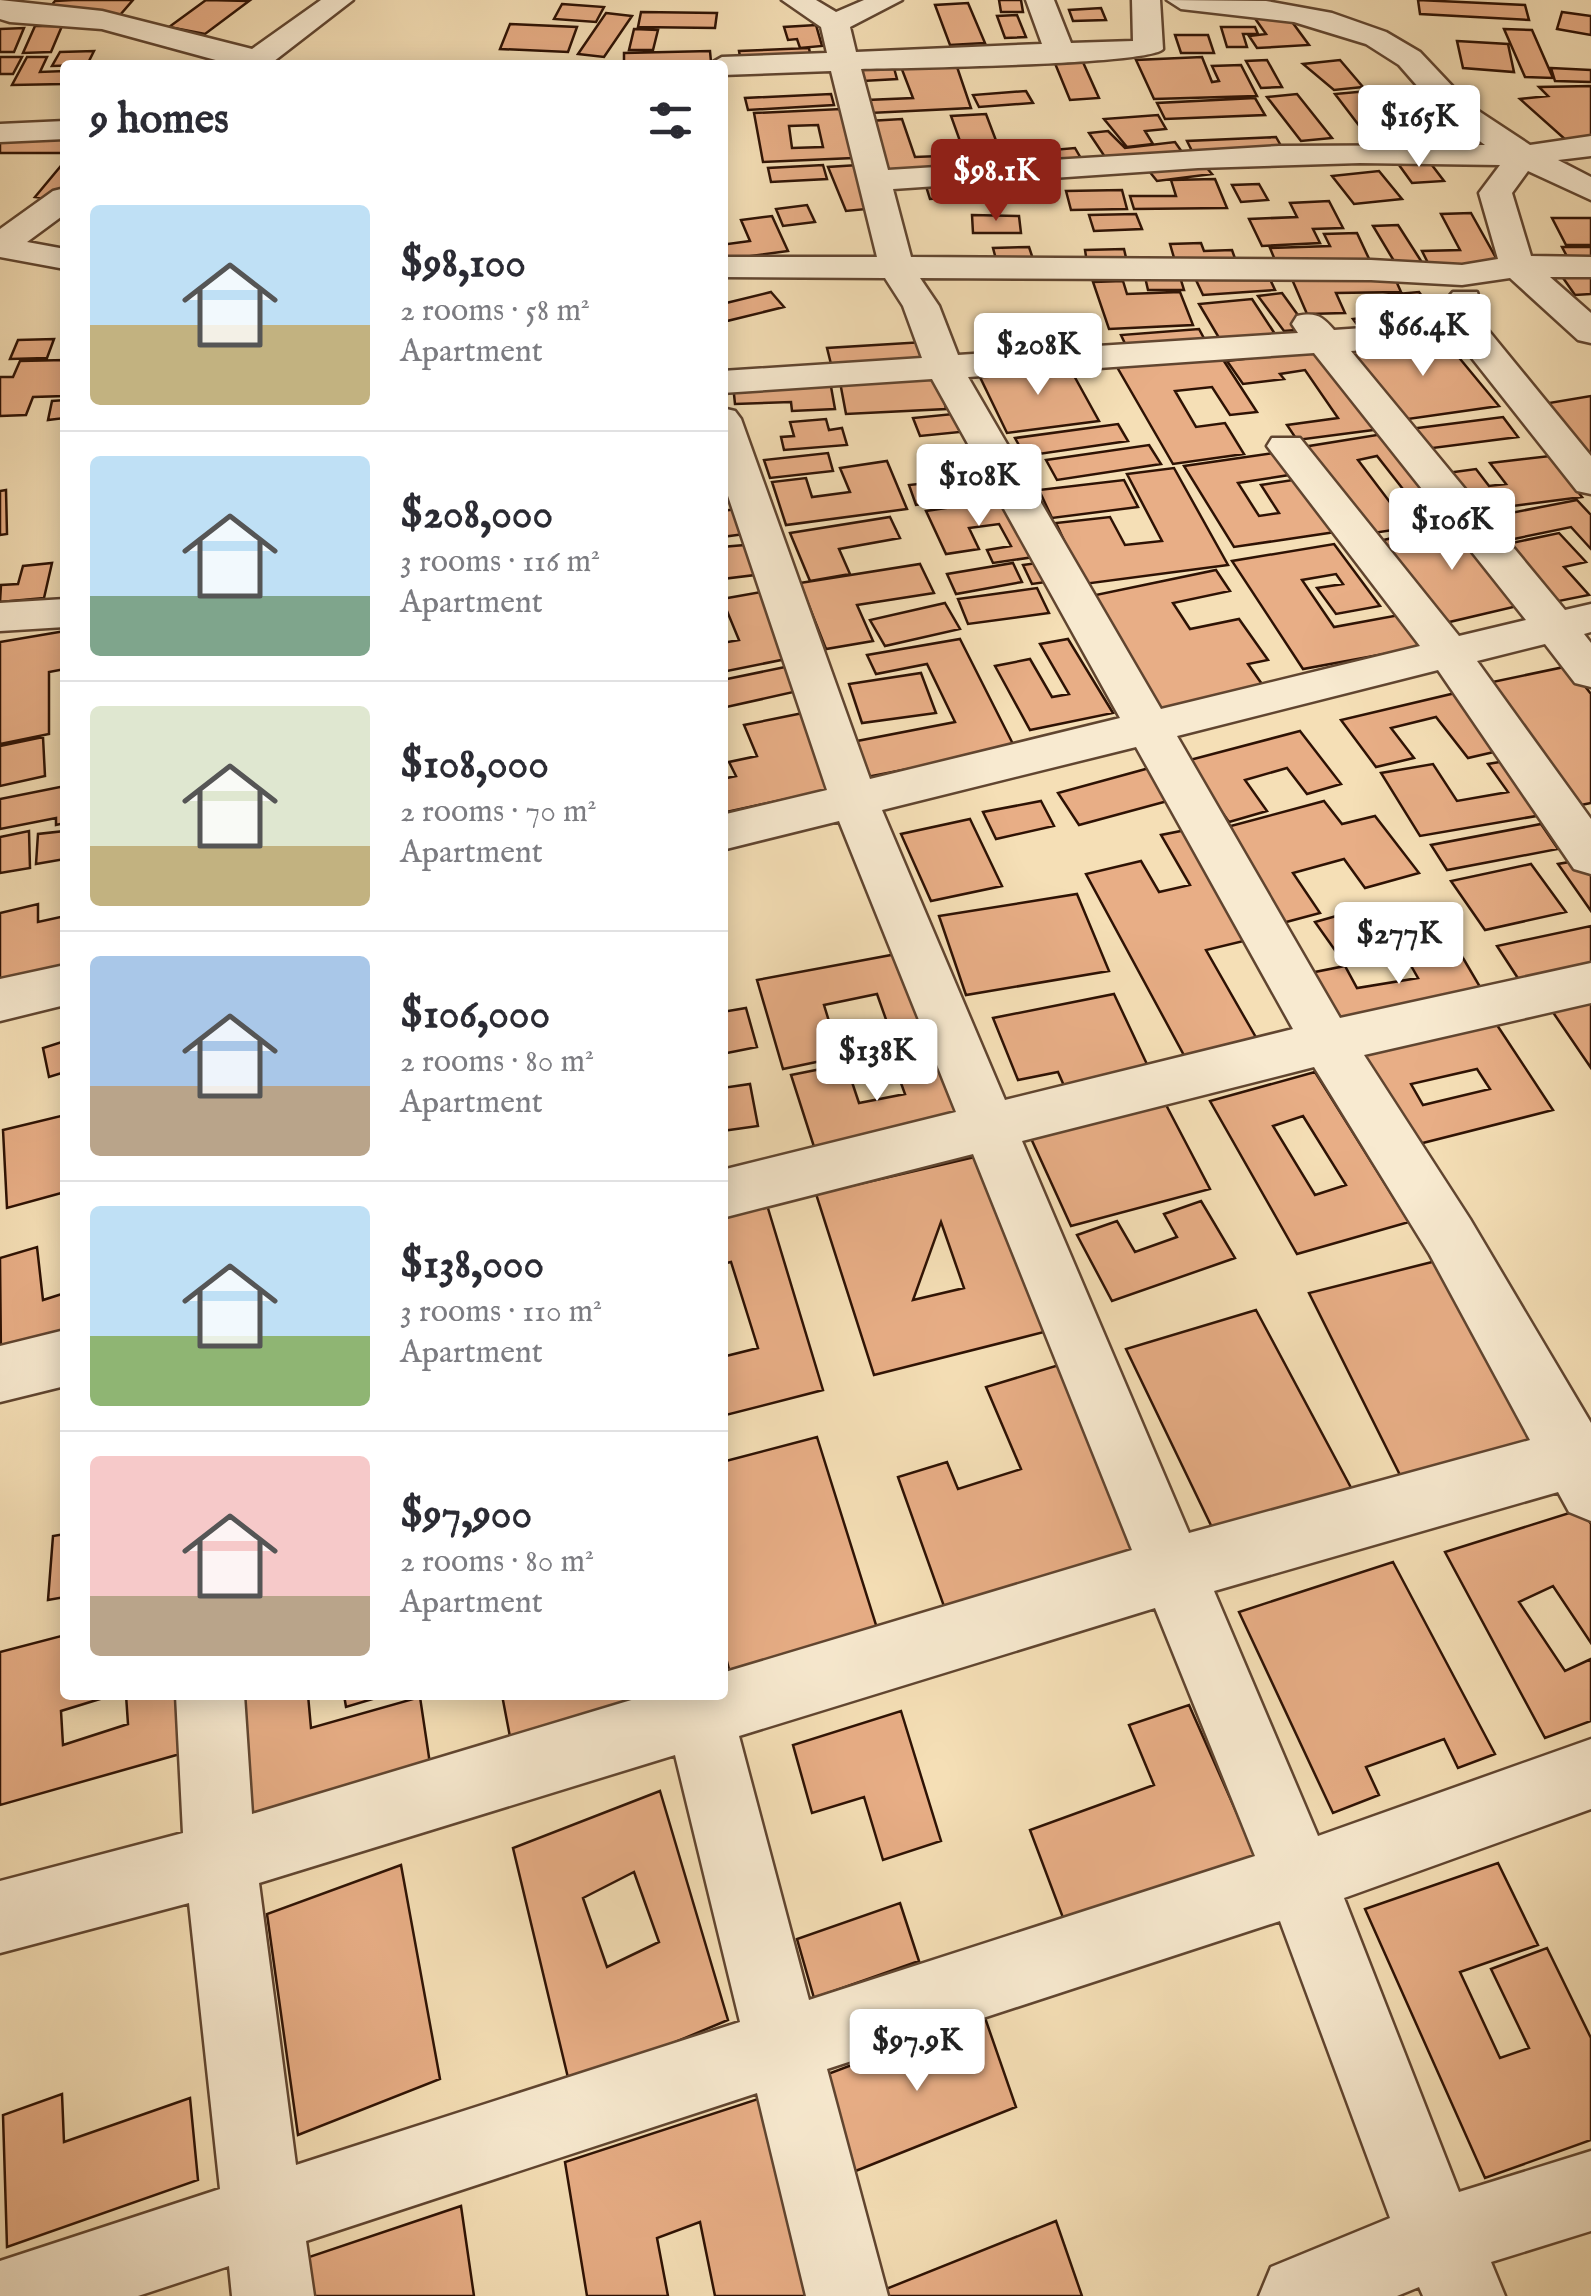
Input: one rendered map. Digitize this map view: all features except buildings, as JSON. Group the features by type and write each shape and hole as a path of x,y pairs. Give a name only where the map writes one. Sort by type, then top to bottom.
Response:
{"street":[{"path":"256,60 339,0"},
{"path":"728,1696 1173,1570 1585,1467 1450,1237 1327,1042 944,368 922,306 896,270 884,206 872,181 834,23 796,0"},
{"path":"834,23 888,0"},
{"path":"1040,0 1061,56"},
{"path":"728,66 1061,56 1148,49 1146,0"},
{"path":"1181,0 1297,12 1339,23 1404,53 1458,111 1524,156 1591,190"},
{"path":"0,7 10,13 102,20 246,60"},
{"path":"0,132 60,130"},
{"path":"872,181 1182,157 1417,151 1524,156 1591,146"},
{"path":"1524,156 1495,193 1518,266 1591,332"},
{"path":"0,246 60,202"},
{"path":"0,246 60,258"},
{"path":"728,266 1462,275 1518,266 1591,267"},
{"path":"1275,270 1324,346 1574,623 1591,672"},
{"path":"1462,275 1470,332 1591,482"},
{"path":"728,382 1324,346 1470,332"},
{"path":"728,446 854,801 1300,1878 1451,2268"},
{"path":"1286,446 1449,653 1591,856"},
{"path":"0,618 60,613"},
{"path":"728,832 1145,725 1574,623"},
{"path":"728,1193 1327,1042 1591,983"},
{"path":"0,1000 60,987"},
{"path":"0,1374 60,1359"},
{"path":"210,1700 220,1858 273,2296"},
{"path":"0,1916 220,1858 696,1705 847,2296"},
{"path":"14,2296 1300,1878 1591,1774"},
{"path":"1300,2296 1451,2268 1591,2191"}]}
